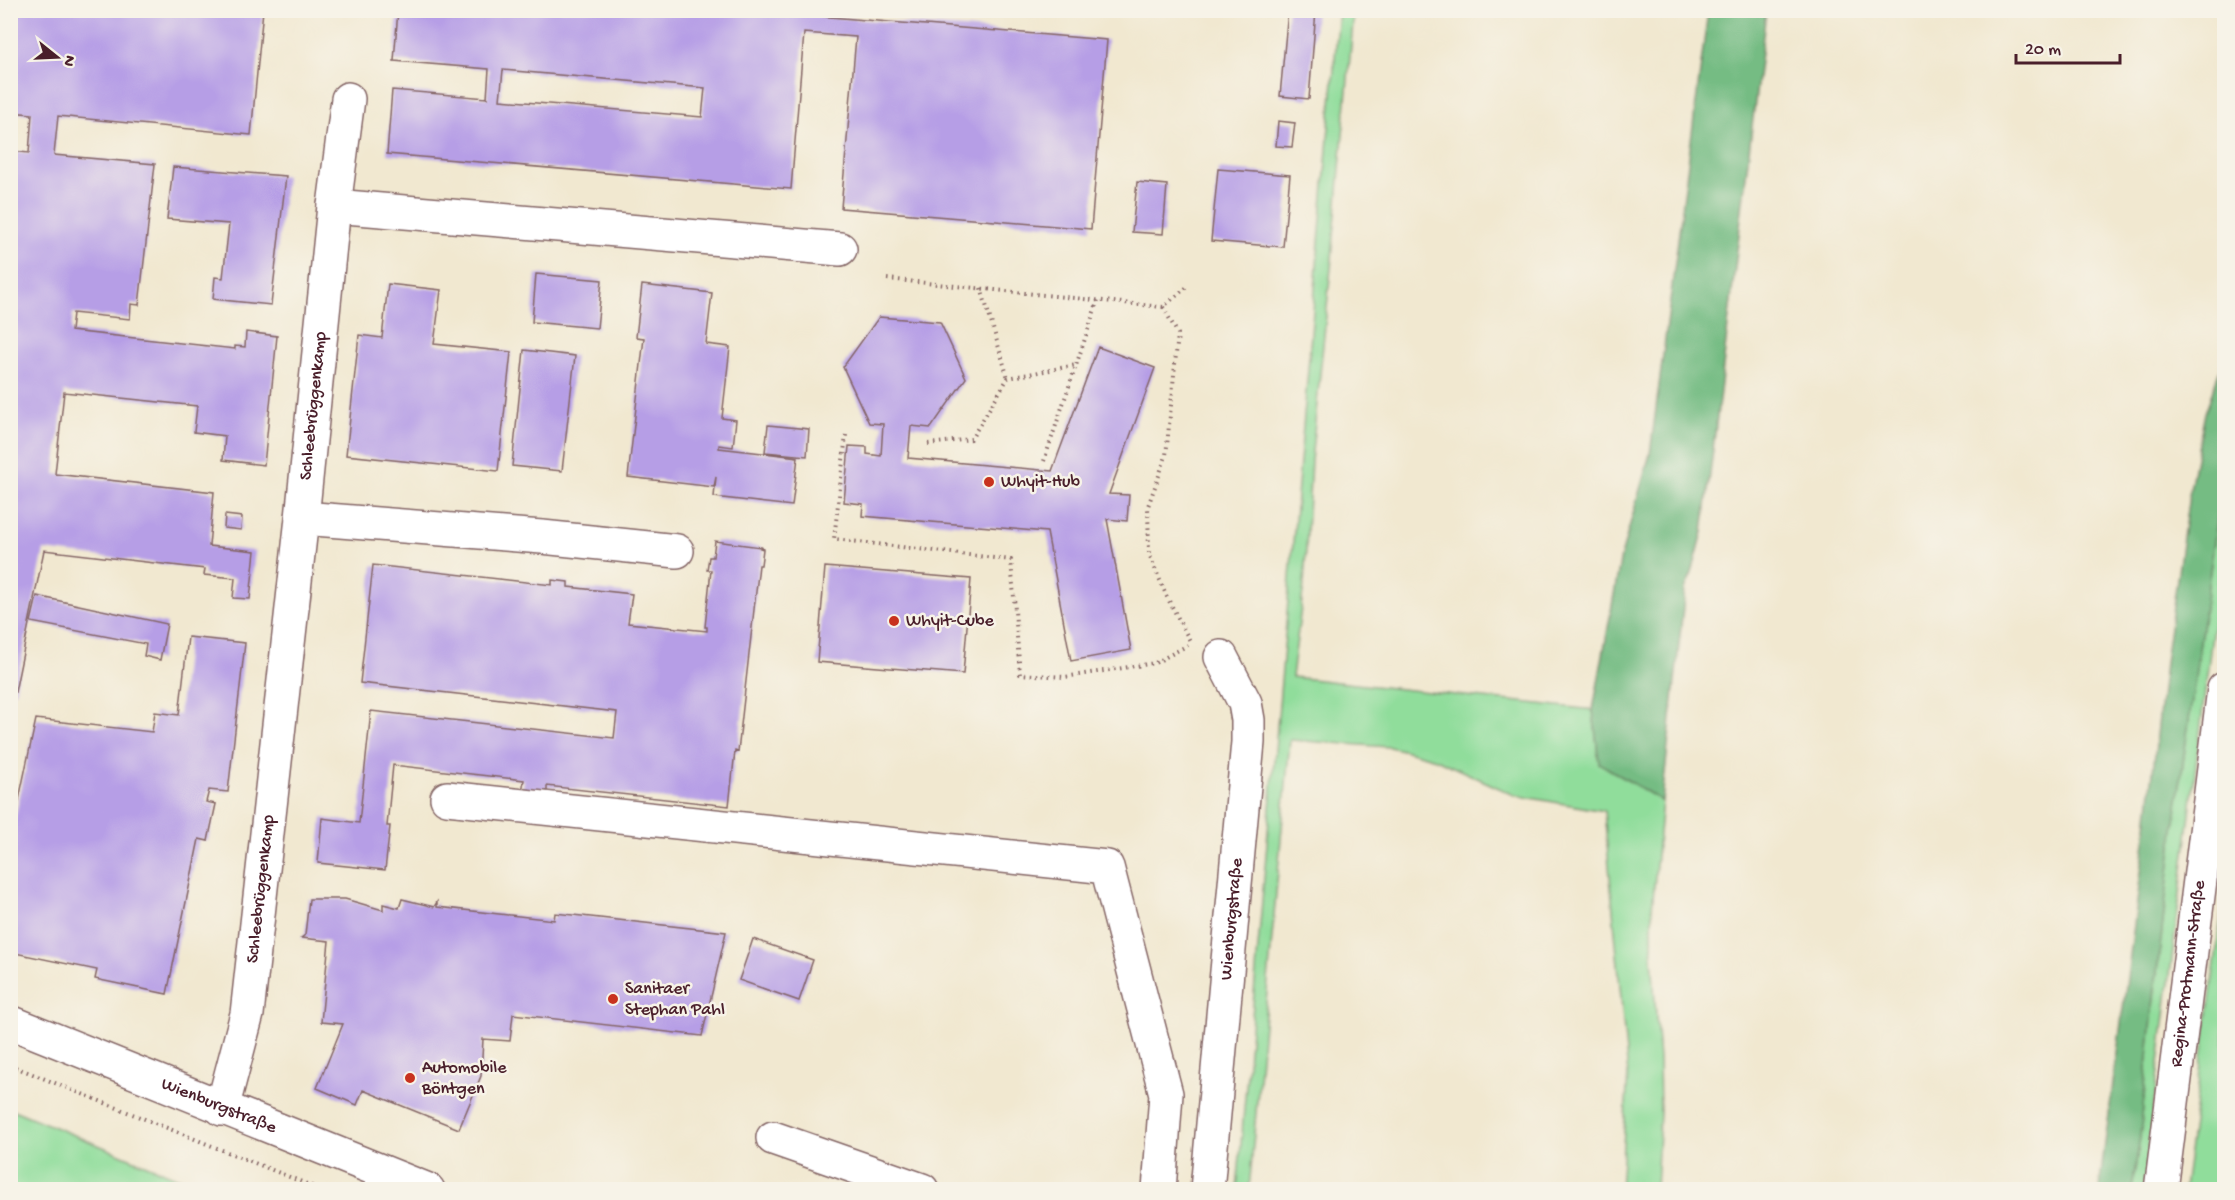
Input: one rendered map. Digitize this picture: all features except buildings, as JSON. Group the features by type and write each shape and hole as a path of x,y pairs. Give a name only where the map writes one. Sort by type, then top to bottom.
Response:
{"street":[{"name":"Schleebrüggenkamp","path":"222,1108 247,1014 302,518 333,207 348,99"},
{"path":"333,207 840,249"},
{"path":"302,518 530,536 677,551"},
{"name":"Wienburgstraße","path":"1207,1190 1248,731 1245,703 1211,647"},
{"name":"Regina-Protmann-Straße","path":"2161,1190 2224,689"},
{"path":"447,798 1107,867 1166,1094 1159,1190"},
{"name":"Wienburgstraße","path":"10,1022 428,1190"},
{"path":"773,1138 922,1190"}],"path":[{"path":"887,279 1163,307 1187,287"},
{"path":"981,288 1008,378"},
{"path":"1044,461 1098,300"},
{"path":"1163,307 1178,334 1166,456 1148,506 1149,554 1167,597 1191,643"},
{"path":"928,444 971,439 1008,378 1076,365"},
{"path":"846,435 834,539 1011,560 1020,674 1065,677 1155,663 1191,643 1211,647"},
{"path":"10,1065 322,1190"}],"green space":[{"path":"1339,11 1354,11 1311,461 1304,584 1292,677 1593,710 1599,763 1662,801 1652,909 1652,957 1660,1112 1656,1189 1620,1189 1628,1075 1604,811 1514,795 1436,759 1407,751 1389,747 1290,740 1249,1189 1237,1190"},
{"path":"1708,11 1766,11 1703,532 1692,573 1685,589 1662,801 1599,763 1593,710 1621,556 1650,454"},
{"path":"2224,358 2224,471 2176,813 2140,1137 2132,1189 2099,1189 2147,827 2165,662 2190,489 2205,413"},
{"path":"2224,471 2224,538 2147,1160 2143,1189 2132,1190 2140,1137 2176,813"},
{"path":"2224,897 2224,1189 2184,1189"},
{"path":"11,1109 205,1189 11,1189"}],"place":[{"name":"Whyit-Hub","path":"989,482"},
{"name":"Whyit-Cube","path":"894,621"},
{"name":"Sanitaer Stephan Pahl","path":"613,999"},
{"name":"Automobile Böntgen","path":"410,1078"}]}
